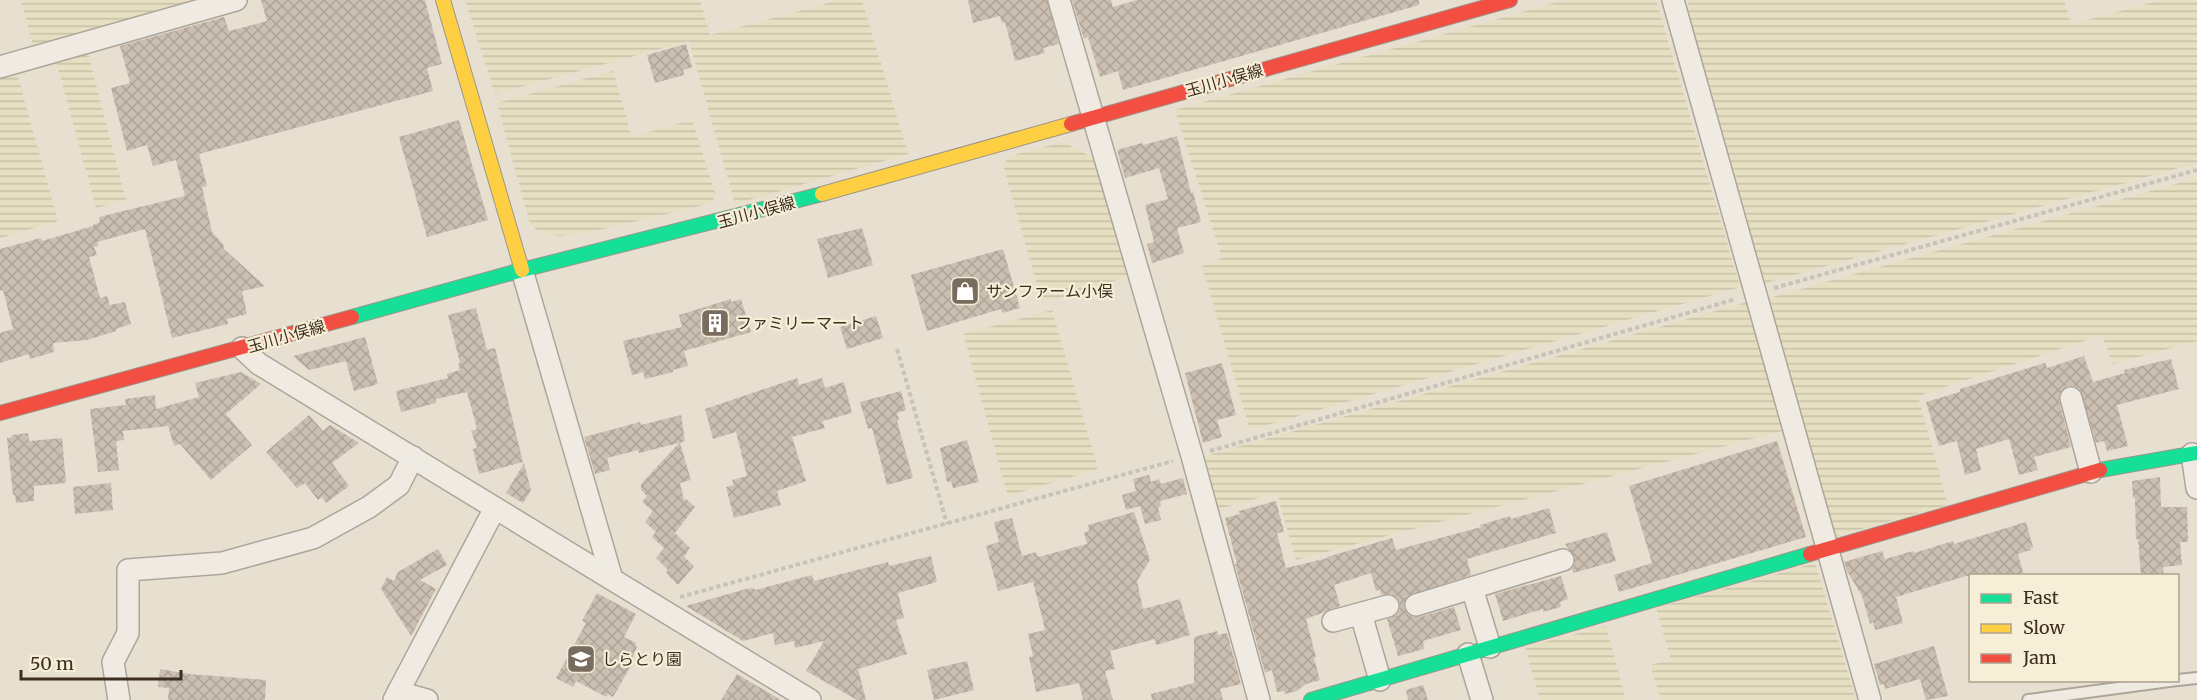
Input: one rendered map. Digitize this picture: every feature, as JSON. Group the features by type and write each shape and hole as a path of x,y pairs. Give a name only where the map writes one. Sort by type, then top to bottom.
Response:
{"main road":[{"path":"444,0 522,270"},
{"name":"玉川小俣線","path":"0,413 522,270 762,211 1510,0"},
{"path":"1311,700 1373,688 1490,647 2091,472 2133,462 2194,453"}],"street":[{"path":"0,67 236,0"},
{"path":"1059,0 1192,456 1259,700"},
{"path":"1673,0 1869,700"},
{"path":"522,270 612,579"},
{"path":"242,348 259,364 810,700"},
{"path":"2071,398 2091,472"},
{"path":"2194,453 2197,488"},
{"path":"119,700 113,662 128,633 128,570 222,563 313,538 369,507 399,485 413,457"},
{"path":"427,700 396,696 495,508"},
{"path":"1416,605 1563,560"},
{"path":"1472,588 1490,647"},
{"path":"1334,621 1388,606"},
{"path":"1361,614 1373,688"},
{"path":"1468,654 1482,700"}],"lane":[{"path":"2179,680 2197,678"},
{"path":"2028,700 2090,696 2166,682"}],"path":[{"path":"654,604 1192,456 1755,293 2197,170"},
{"path":"897,349 947,524"}],"shaded area":[{"path":"21,0 199,0 34,48"},
{"path":"465,0 700,0 710,35 832,2 832,0 862,0 908,154 735,204 689,41 495,94"},
{"path":"1565,0 1656,0 1740,287 1250,430 1202,266 1222,258 1175,110"},
{"path":"1688,0 2064,0 2071,24 2162,0 2197,0 2197,163 1765,283 1689,14"},
{"path":"88,53 126,200 96,208 56,61"},
{"path":"613,71 632,137 692,120 715,193 712,203 586,233 559,236 542,233 529,221 497,103"},
{"path":"17,73 58,221 0,238 0,77"},
{"path":"1063,142 1097,160 1131,276 1042,303 1003,165 1010,156"},
{"path":"2197,178 2197,341 2113,364 2102,335 1918,396 1948,505 1833,537 1769,298"},
{"path":"1747,302 1782,431 1296,560 1277,493 1215,510 1202,457"},
{"path":"1052,310 1098,469 1008,496 963,334"},
{"path":"1815,563 1856,700 1661,700 1650,665 1671,660 1656,608"},
{"path":"1606,626 1626,700 1540,700 1525,647"}],"building":[{"path":"261,0 425,0 442,64 427,68 433,91 199,154 207,186 202,187 212,232 223,244 224,249 265,286 242,291 247,314 227,319 228,324 172,338 145,229 97,242 98,246 94,247 97,255 89,257 100,298 107,296 110,305 125,302 131,324 87,340 53,343 54,352 30,359 29,354 0,363 0,333 13,329 3,290 0,291 0,249 41,238 42,241 93,226 100,222 99,217 185,196 176,160 153,166 147,145 127,151 111,88 130,83 120,46 224,17 229,31 267,21"},
{"path":"968,0 1047,0 1059,44 1043,48 1045,53 1015,61 1005,22 1002,23 1000,16 973,23"},
{"path":"1072,0 1111,0 1113,7 1137,0 1419,0 1419,5 1123,90 1118,71 1100,77 1088,37 1084,39"},
{"path":"686,44 692,67 683,70 684,75 655,83 647,55"},
{"path":"459,120 488,220 427,237 399,137"},
{"path":"1177,136 1191,193 1193,192 1201,222 1177,228 1184,253 1152,263 1147,244 1154,242 1145,205 1168,199 1159,168 1125,178 1117,150"},
{"path":"862,228 873,265 828,278 817,239"},
{"name":"サンファーム小俣","path":"1003,249 1020,308 1002,313 1001,309 927,331 911,275"},
{"path":"731,299 731,302 741,299 751,332 684,351 688,366 673,370 673,372 645,379 643,372 632,375 623,341 682,327 679,315"},
{"path":"476,308 487,350 495,348 523,462 479,474 473,449 477,448 471,431 477,429 467,392 436,399 436,403 401,412 396,391 448,378 447,374 460,370 448,315"},
{"path":"876,316 883,338 847,349 840,327"},
{"path":"365,337 378,384 354,391 346,361 309,370 293,356"},
{"path":"2084,356 2093,382 2125,373 2124,370 2171,359 2179,389 2117,405 2128,446 2107,451 2104,441 2096,443 2080,389 2067,386 2059,394 2059,401 2071,447 2034,457 2038,470 2019,475 2009,439 1976,449 1981,470 1965,475 1957,441 1939,446 1926,402 2045,363 2047,368"},
{"path":"1222,363 1236,415 1217,420 1222,437 1203,443 1185,373"},
{"path":"241,372 261,384 226,414 252,445 211,480 180,444 174,446 168,426 123,431 124,440 116,441 119,470 98,472 90,409 126,405 125,399 155,395 156,409 199,397 195,383"},
{"path":"797,378 799,385 822,378 825,388 844,382 852,413 822,421 825,428 792,437 806,481 777,491 781,505 734,518 726,487 734,485 732,480 747,476 736,432 713,439 705,409"},
{"path":"901,391 906,410 897,413 899,420 897,421 913,478 887,485 872,428 868,429 860,402"},
{"path":"309,415 323,431 330,425 359,443 332,463 349,486 326,503 322,497 318,500 305,483 297,488 266,452"},
{"path":"681,415 685,441 680,443 691,480 680,483 684,500 686,499 695,507 675,533 690,548 684,557 694,566 678,585 656,558 664,548 652,537 656,532 645,522 653,511 642,502 647,496 641,490 641,484 679,443 607,458 610,470 595,474 584,437 640,422 641,425"},
{"path":"28,433 29,441 62,438 66,483 34,486 34,501 16,503 15,495 13,495 7,438"},
{"path":"967,440 979,482 953,488 951,481 947,482 940,448"},
{"path":"1777,441 1806,537 1619,592 1614,575 1652,563 1629,486"},
{"path":"524,463 531,490 523,503 506,493"},
{"path":"1149,475 1151,482 1159,479 1161,484 1183,478 1187,494 1160,501 1161,506 1158,508 1161,520 1145,524 1140,506 1126,510 1122,495 1136,491 1133,479"},
{"path":"2160,477 2161,507 2187,507 2188,542 2180,542 2182,565 2163,567 2164,574 2141,574 2132,481"},
{"path":"111,483 113,510 75,514 73,487"},
{"path":"1276,501 1284,532 1277,533 1286,568 1328,558 1392,538 1396,550 1481,527 1480,525 1510,516 1511,519 1549,508 1556,533 1467,559 1471,575 1407,596 1404,608 1407,614 1413,617 1454,607 1461,630 1423,641 1424,649 1398,656 1387,619 1397,615 1400,610 1397,597 1391,594 1381,595 1380,589 1376,591 1371,573 1334,585 1340,606 1306,619 1320,680 1285,694 1284,691 1277,692 1272,670 1265,673 1235,564 1237,564 1225,518 1240,514 1239,511"},
{"path":"1134,512 1150,560 1137,581 1143,609 1180,599 1190,635 1156,645 1155,639 1110,651 1115,669 1105,671 1113,700 1083,700 1079,683 1036,692 1029,657 1033,656 1028,634 1045,630 1043,621 1033,582 998,591 986,546 999,542 994,522 1012,518 1022,556 1036,552 1038,557 1087,544 1084,533 1089,531 1088,525"},
{"path":"2026,522 2033,547 2030,548 2031,550 2018,554 2023,574 1969,574 1969,576 1896,597 1903,623 1875,630 1873,622 1870,624 1862,596 1844,562 1882,551 1885,559 1953,541 1954,544"},
{"path":"1607,532 1616,561 1573,573 1575,557 1565,544"},
{"path":"438,549 447,565 420,580 436,589 411,636 381,589 387,577 394,581 398,572"},
{"path":"931,556 937,582 898,593 904,618 896,620 907,654 858,669 866,700 857,700 806,671 824,641 795,648 794,641 775,645 773,633 743,641 686,606 746,589 754,588 755,590 812,575 814,581 888,562 889,566"},
{"path":"1561,576 1568,599 1560,602 1561,607 1543,612 1543,609 1503,621 1495,594"},
{"path":"597,593 636,614 624,637 636,643 637,647 630,663 632,664 613,697 608,694 606,697 576,681 573,687 556,678 586,623 582,621"},
{"path":"1217,631 1218,635 1227,633 1241,684 1220,689 1223,700 1152,700 1151,694 1194,683 1194,637"},
{"path":"1934,646 1948,696 1926,700 1920,679 1885,689 1884,684 1880,685 1874,664"},
{"path":"967,661 974,690 934,700 927,670"},
{"path":"160,669 189,674 266,680 265,700 168,700 169,688 158,687"},
{"path":"737,674 781,700 721,700"},
{"path":"1423,685 1428,700 1408,700 1406,690"}],"traffic: fast":[{"path":"352,317 522,270 822,194"},
{"path":"2100,470 2197,453"},
{"path":"1311,700 1810,554"}],"traffic: slow":[{"path":"443,0 522,270"},
{"path":"822,194 1071,124"}],"traffic: jam":[{"path":"1071,124 1510,0"},
{"path":"0,413 352,317"},
{"path":"1810,554 2100,470"}],"place":[{"name":"サンファーム小俣","path":"965,291"},
{"name":"ファミリーマート","path":"715,323"},
{"name":"しらとり園","path":"581,659"}]}
